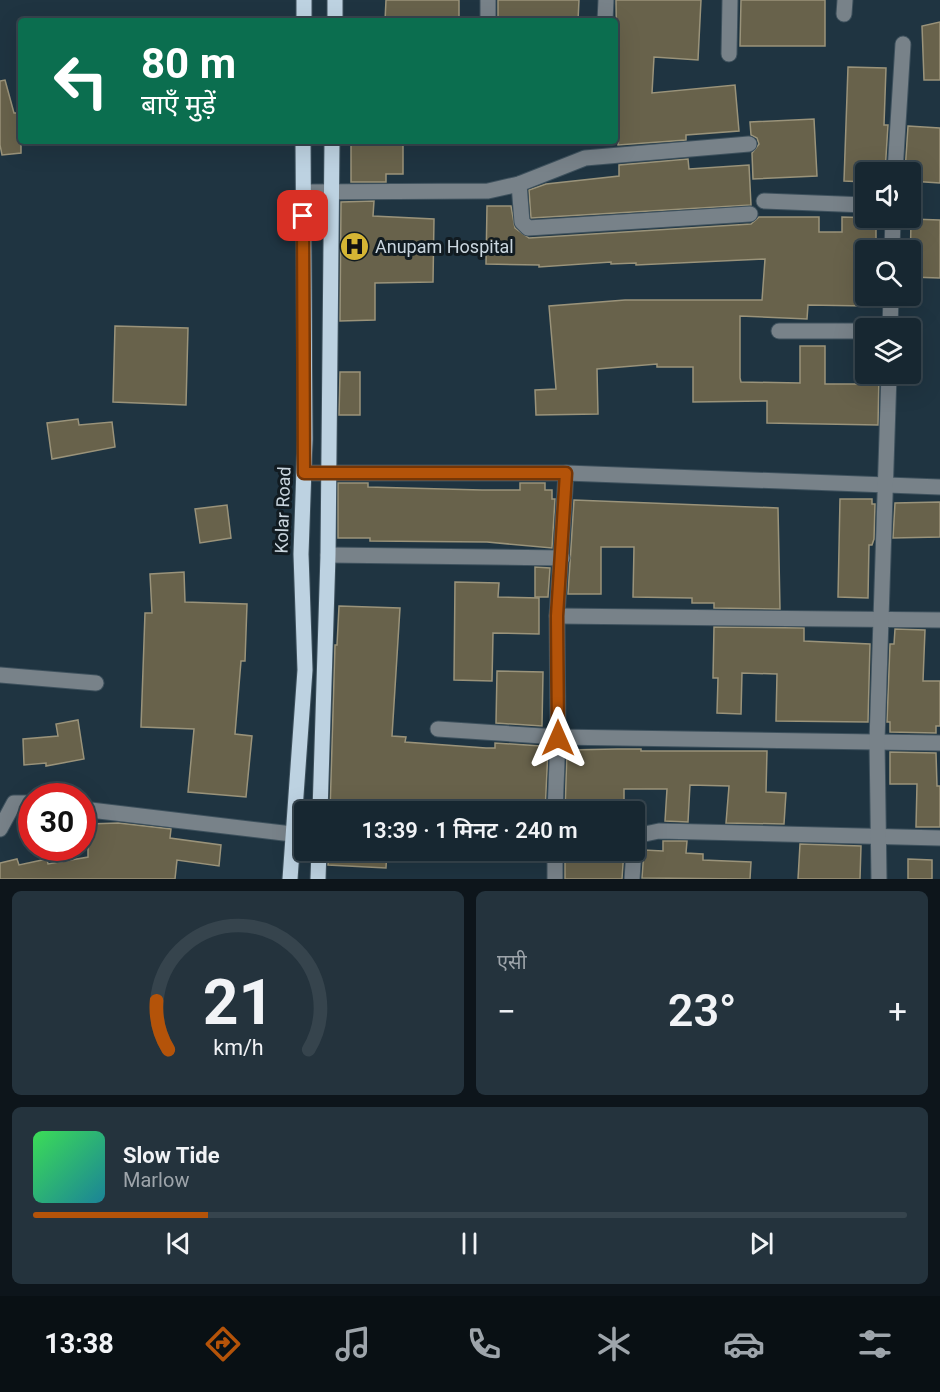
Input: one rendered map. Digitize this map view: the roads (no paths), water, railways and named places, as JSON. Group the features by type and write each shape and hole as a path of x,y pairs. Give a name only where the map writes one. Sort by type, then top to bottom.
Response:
{"main road":[{"path":"304,0 304,18"},
{"path":"335,0 335,18"},
{"name":"Kolar Road","path":"290,879 305,670 301,554 304,473 303,144"},
{"path":"320,801 328,555 332,144"},
{"path":"318,879 319,861"}],"street":[{"path":"488,0 488,18"},
{"path":"605,18 606,0"},
{"path":"729,54 730,0"},
{"path":"896,162 903,44"},
{"path":"303,192 488,191 519,184 585,158 749,144"},
{"path":"519,184 522,222 528,228 750,214"},
{"path":"764,201 855,205"},
{"path":"779,331 855,331"},
{"path":"879,879 877,741 888,485 889,384"},
{"path":"304,473 566,473 940,487"},
{"path":"555,801 558,738 557,616 566,473"},
{"path":"328,555 562,558"},
{"path":"557,616 940,620"},
{"path":"0,675 96,683"},
{"path":"438,729 558,738 940,743"},
{"path":"0,829 14,803 18,803"},
{"path":"96,811 292,834"},
{"path":"645,834 659,831 940,838"},
{"path":"555,861 555,879"},
{"path":"632,879 633,861"}],"place":[{"name":"Anupam Hospital","path":"354,247"}]}
